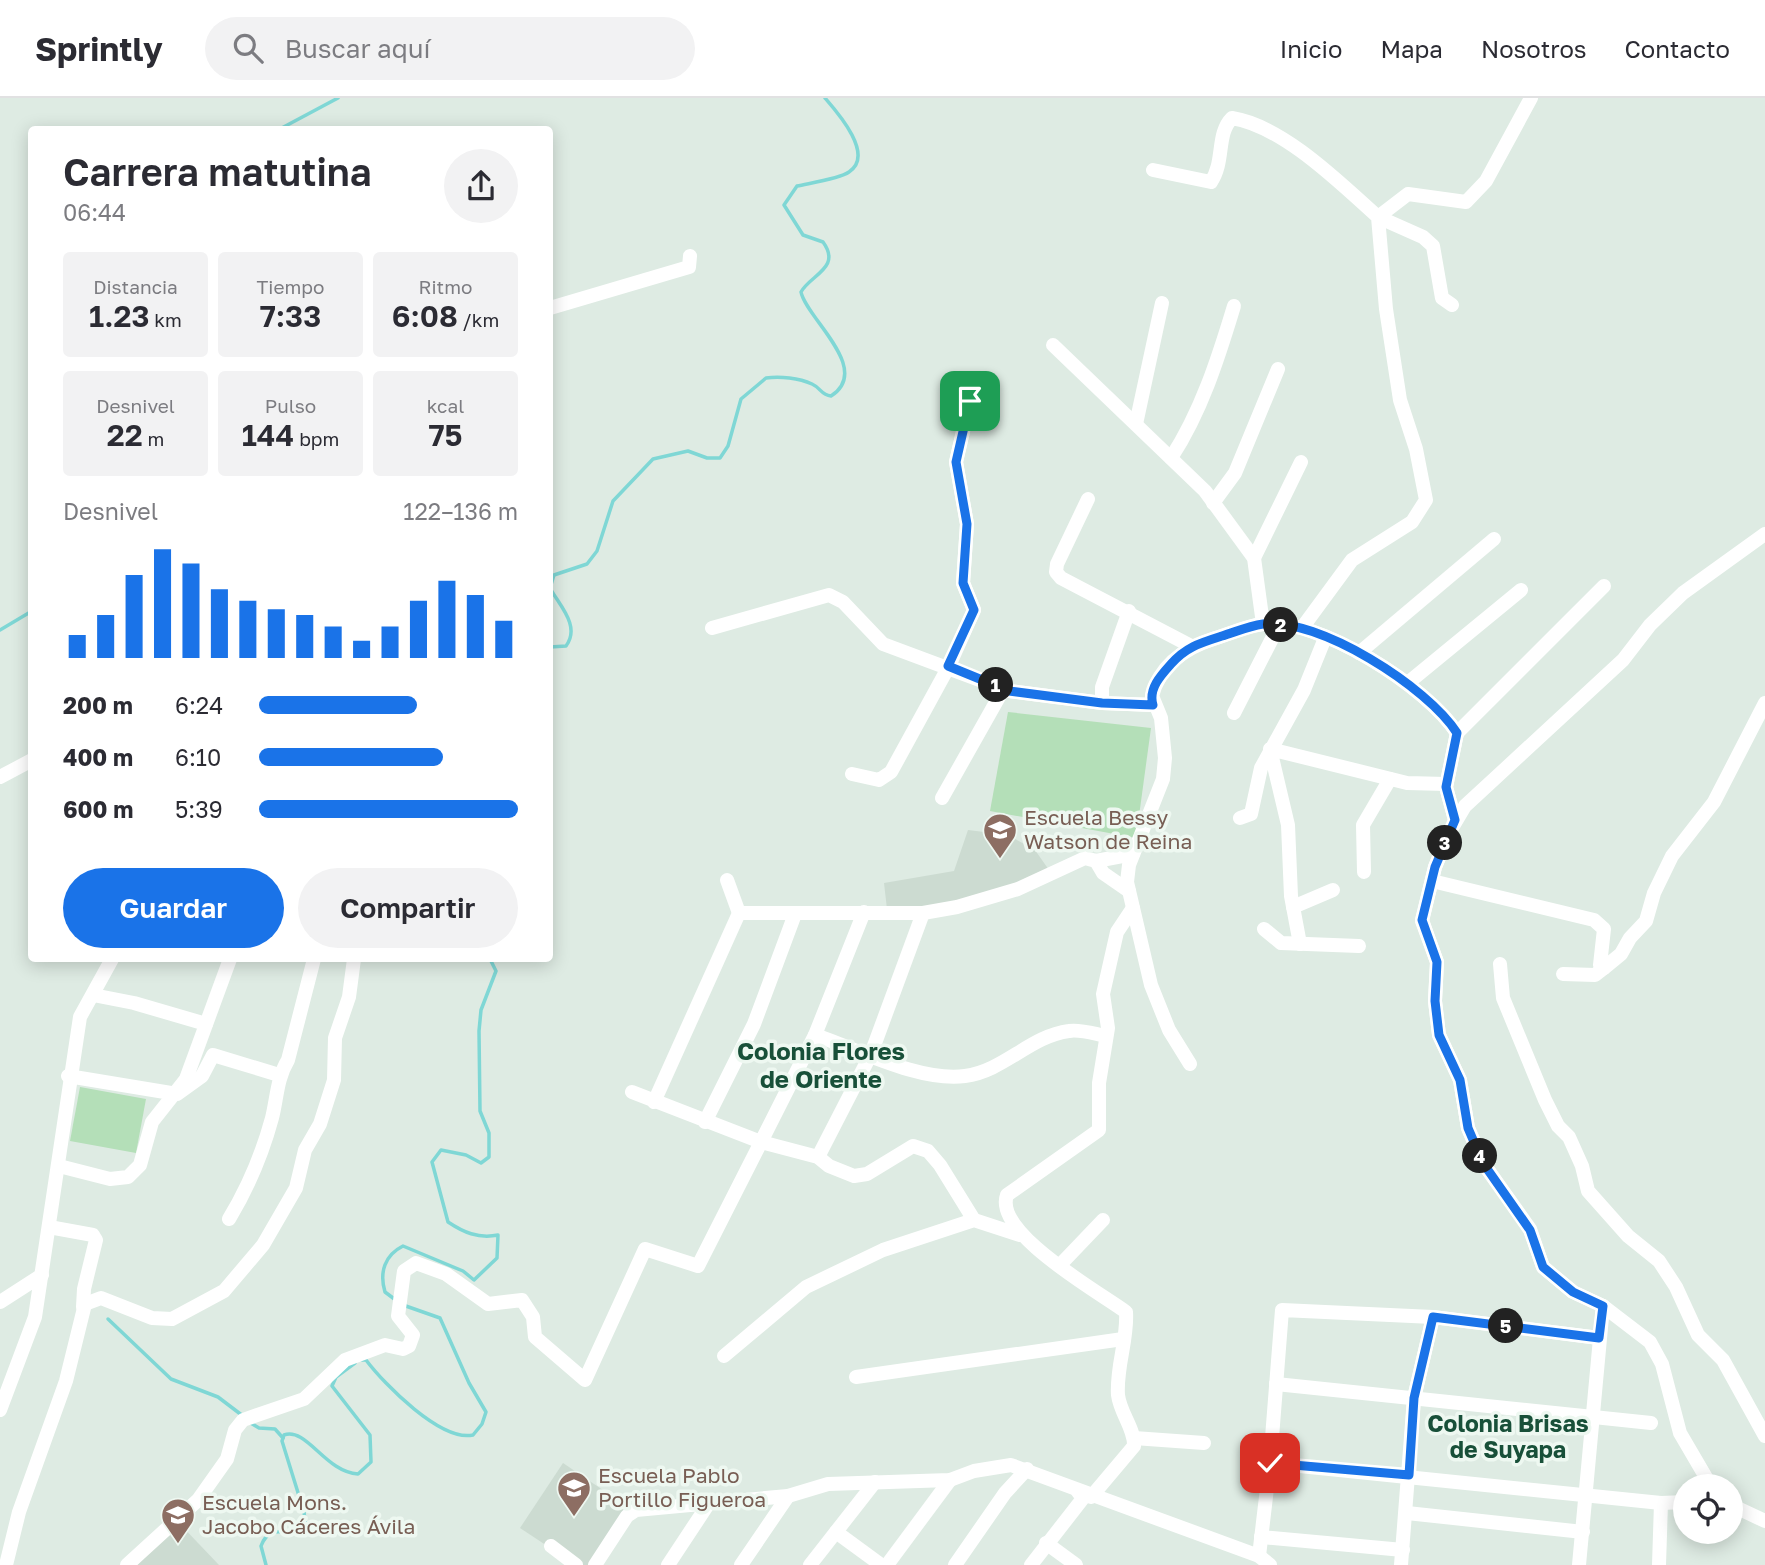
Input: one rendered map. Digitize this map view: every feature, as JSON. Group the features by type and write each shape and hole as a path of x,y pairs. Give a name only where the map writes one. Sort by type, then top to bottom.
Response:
{"street":[{"path":"1378,217 1408,194 1466,202 1486,181 1531,98"},
{"path":"1153,170 1211,182 1220,169 1224,126 1232,118 1246,120 1317,161 1378,217 1423,237 1433,246 1443,298 1452,305"},
{"path":"1302,628 1352,560 1412,522 1426,500 1416,449 1400,400 1386,309 1378,217"},
{"path":"553,307 689,267 690,256"},
{"path":"1136,424 1162,303"},
{"path":"1171,458 1187,433 1217,362 1234,306"},
{"path":"1053,345 1171,458 1213,503 1254,558 1263,624"},
{"path":"1213,503 1235,473 1278,369"},
{"path":"852,774 879,780 886,778 948,666 974,610 963,583 967,524 956,462 970,401"},
{"path":"1254,558 1301,462"},
{"path":"1088,499 1056,572 1061,578 1129,611 1191,646"},
{"path":"1705,1474 1678,1426 1657,1353 1650,1342 1603,1306 1573,1292 1543,1267 1530,1230 1483,1163 1468,1128 1460,1080 1439,1035 1435,1001 1437,962 1422,920 1432,881 1455,820 1465,806 1623,660 1650,625 1683,593 1765,534"},
{"path":"1359,653 1494,539"},
{"path":"1455,820 1446,784 1457,733 1604,586"},
{"path":"1409,682 1521,590"},
{"path":"712,628 829,595 843,602 877,640 1004,688 1102,703 1153,705"},
{"path":"1102,703 1102,687 1129,611"},
{"path":"1190,1064 1169,1030 1151,985 1126,877 1163,779 1165,758 1162,722 1153,705 1152,696 1156,683 1191,646 1263,624 1302,628 1359,653 1409,682 1439,709 1457,733"},
{"path":"1234,713 1279,625"},
{"path":"1240,818 1251,814 1256,783 1270,750 1304,690 1325,638"},
{"path":"942,798 1004,688"},
{"path":"1563,974 1595,975 1621,954 1630,938 1646,921 1654,893 1672,856 1714,802 1765,704"},
{"path":"1270,750 1390,779 1446,784"},
{"path":"1270,750 1288,825 1293,907 1300,944"},
{"path":"0,777 28,762"},
{"path":"1364,872 1363,825 1390,779"},
{"path":"739,913 923,913 957,907 1018,888 1085,858 1096,861 1133,854"},
{"path":"1096,861 1103,873 1129,891"},
{"path":"654,1102 739,913 727,880"},
{"path":"1432,881 1594,920 1604,929 1600,965 1605,968"},
{"path":"1293,907 1333,890"},
{"path":"1031,1565 1085,1494 1132,1452 1134,1438 1123,1418 1118,1395 1126,1312 1020,1235 1006,1215 1004,1203 1007,1195 1099,1130 1099,1083 1108,1028 1103,994 1117,932 1133,908"},
{"path":"127,1565 198,1500 228,1459 235,1430 246,1418 304,1399 345,1360 385,1345 402,1349 409,1346 414,1335 398,1316 399,1291 404,1271 416,1263 446,1274 488,1304 522,1300 533,1317 535,1336 586,1380 645,1248 698,1266 815,1035 864,912"},
{"path":"818,1157 871,1054 923,913"},
{"path":"705,1122 754,1024 794,915"},
{"path":"1264,929 1282,943 1359,946"},
{"path":"0,1410 37,1305 59,1166 68,1076 80,1017 110,962"},
{"path":"177,1094 229,962"},
{"path":"229,1219 253,1178 278,1096 279,1075 288,1060 313,962"},
{"path":"83,1307 101,1298 152,1318 172,1319 224,1291 263,1245 296,1188 306,1150 320,1124 334,1080 334,1042 349,997 354,962"},
{"path":"1500,964 1503,998 1545,1100 1558,1126 1569,1137 1582,1166 1588,1191 1628,1236 1659,1261 1698,1335 1723,1360 1765,1436"},
{"path":"93,995 134,1003 206,1024"},
{"path":"815,1035 928,1076 965,1076 990,1069 1036,1041 1070,1031 1106,1036"},
{"path":"59,1166 110,1179 128,1177 145,1153 152,1122 177,1094 202,1076 213,1055 279,1075"},
{"path":"68,1076 177,1094"},
{"path":"632,1092 761,1142 818,1157 854,1176 867,1174 913,1146 928,1152 974,1220"},
{"path":"724,1356 806,1286 883,1250 974,1220 1020,1235"},
{"path":"1060,1265 1103,1220"},
{"path":"6,1565 19,1512 66,1381 96,1240 93,1235 50,1227"},
{"path":"4,1298 42,1275"},
{"path":"4,1298 37,1305"},
{"path":"1579,1565 1603,1306"},
{"path":"594,1565 626,1516 636,1510 707,1506 788,1496 828,1484 950,1479 974,1471 1011,1465 1264,1561 1261,1537 1270,1463 1282,1310 1433,1317 1599,1338"},
{"path":"1261,1537 1402,1558 1414,1398 1433,1317"},
{"path":"856,1377 1123,1339"},
{"path":"1276,1384 1651,1423"},
{"path":"1134,1438 1204,1443"},
{"path":"1270,1463 1673,1502"},
{"path":"955,1565 1005,1493 1027,1469"},
{"path":"887,1565 950,1479"},
{"path":"810,1565 875,1482"},
{"path":"741,1565 788,1496"},
{"path":"1659,1565 1661,1503"},
{"path":"668,1565 707,1506"},
{"path":"1743,1511 1765,1521"},
{"path":"1407,1513 1583,1532"},
{"path":"836,1532 881,1565"},
{"path":"1046,1544 1076,1565"},
{"path":"551,1546 576,1565"}],"shaded area":[{"name":"Escuela Bessy Watson de Reina","path":"968,830 1008,835 1035,850 1049,870 1000,891 942,907 887,909 884,883 954,871"},
{"name":"Escuela Pablo Portillo Figueroa","path":"563,1463 628,1507 589,1565 576,1565 520,1528"},
{"name":"Escuela Mons. Jacobo Cáceres Ávila","path":"178,1522 219,1565 137,1565"}],"green space":[{"path":"1008,712 1151,728 1136,838 990,811"},
{"path":"80,1087 146,1099 136,1153 70,1141"}],"waterway":[{"path":"286,126 338,98"},
{"path":"553,578 554,575 587,564 597,551 613,501 653,459 688,451 707,458 720,458 728,446 741,399 766,378 801,380 831,396 842,385 845,372 841,358 805,303 801,292 827,265 828,251 823,242 803,235 784,205 797,186 838,177 856,165 858,155 852,134 825,98"},
{"path":"553,593 567,616 571,631 566,646 553,647"},
{"path":"0,630 28,613"},
{"path":"397,1301 385,1292 383,1271 388,1259 403,1246 463,1271 474,1280 497,1258 498,1235 471,1234 448,1222 432,1162 441,1150 466,1155 481,1163 489,1157 489,1133 480,1111 479,1031 481,1010 496,971 492,962"},
{"path":"362,1360 366,1360 414,1409 445,1430 460,1435 473,1435 482,1424 486,1412 469,1383 440,1318 403,1305"},
{"path":"108,1319 171,1379 218,1397 243,1416"},
{"path":"266,1565 261,1546 268,1535 277,1532 301,1534 306,1528 304,1512 282,1441 284,1435 301,1437 326,1459 346,1471 358,1474 371,1462 370,1435 332,1386 336,1377 355,1363"},
{"path":"249,1422 259,1428 275,1429 283,1438"}],"place":[{"name":"Escuela Bessy Watson de Reina","path":"1000,860"},
{"name":"Escuela Pablo Portillo Figueroa","path":"574,1518"},
{"name":"Escuela Mons. Jacobo Cáceres Ávila","path":"178,1545"}],"district":[{"name":"Colonia Flores de Oriente","path":"821,1066"},
{"name":"Colonia Brisas de Suyapa","path":"1508,1437"}],"route":[{"path":"970,401 956,462 967,524 963,583 974,610 948,666 1009,691 1102,703 1153,705 1152,696 1156,683 1191,646 1263,624 1302,628 1359,653 1396,677 1409,682 1439,709 1457,733 1446,787 1455,820 1435,867 1424,901 1422,920 1437,962 1435,1001 1439,1035 1460,1080 1468,1128 1483,1163 1508,1194 1530,1230 1543,1267 1573,1292 1603,1306 1599,1338 1433,1317 1414,1398 1409,1475 1270,1463"}]}
